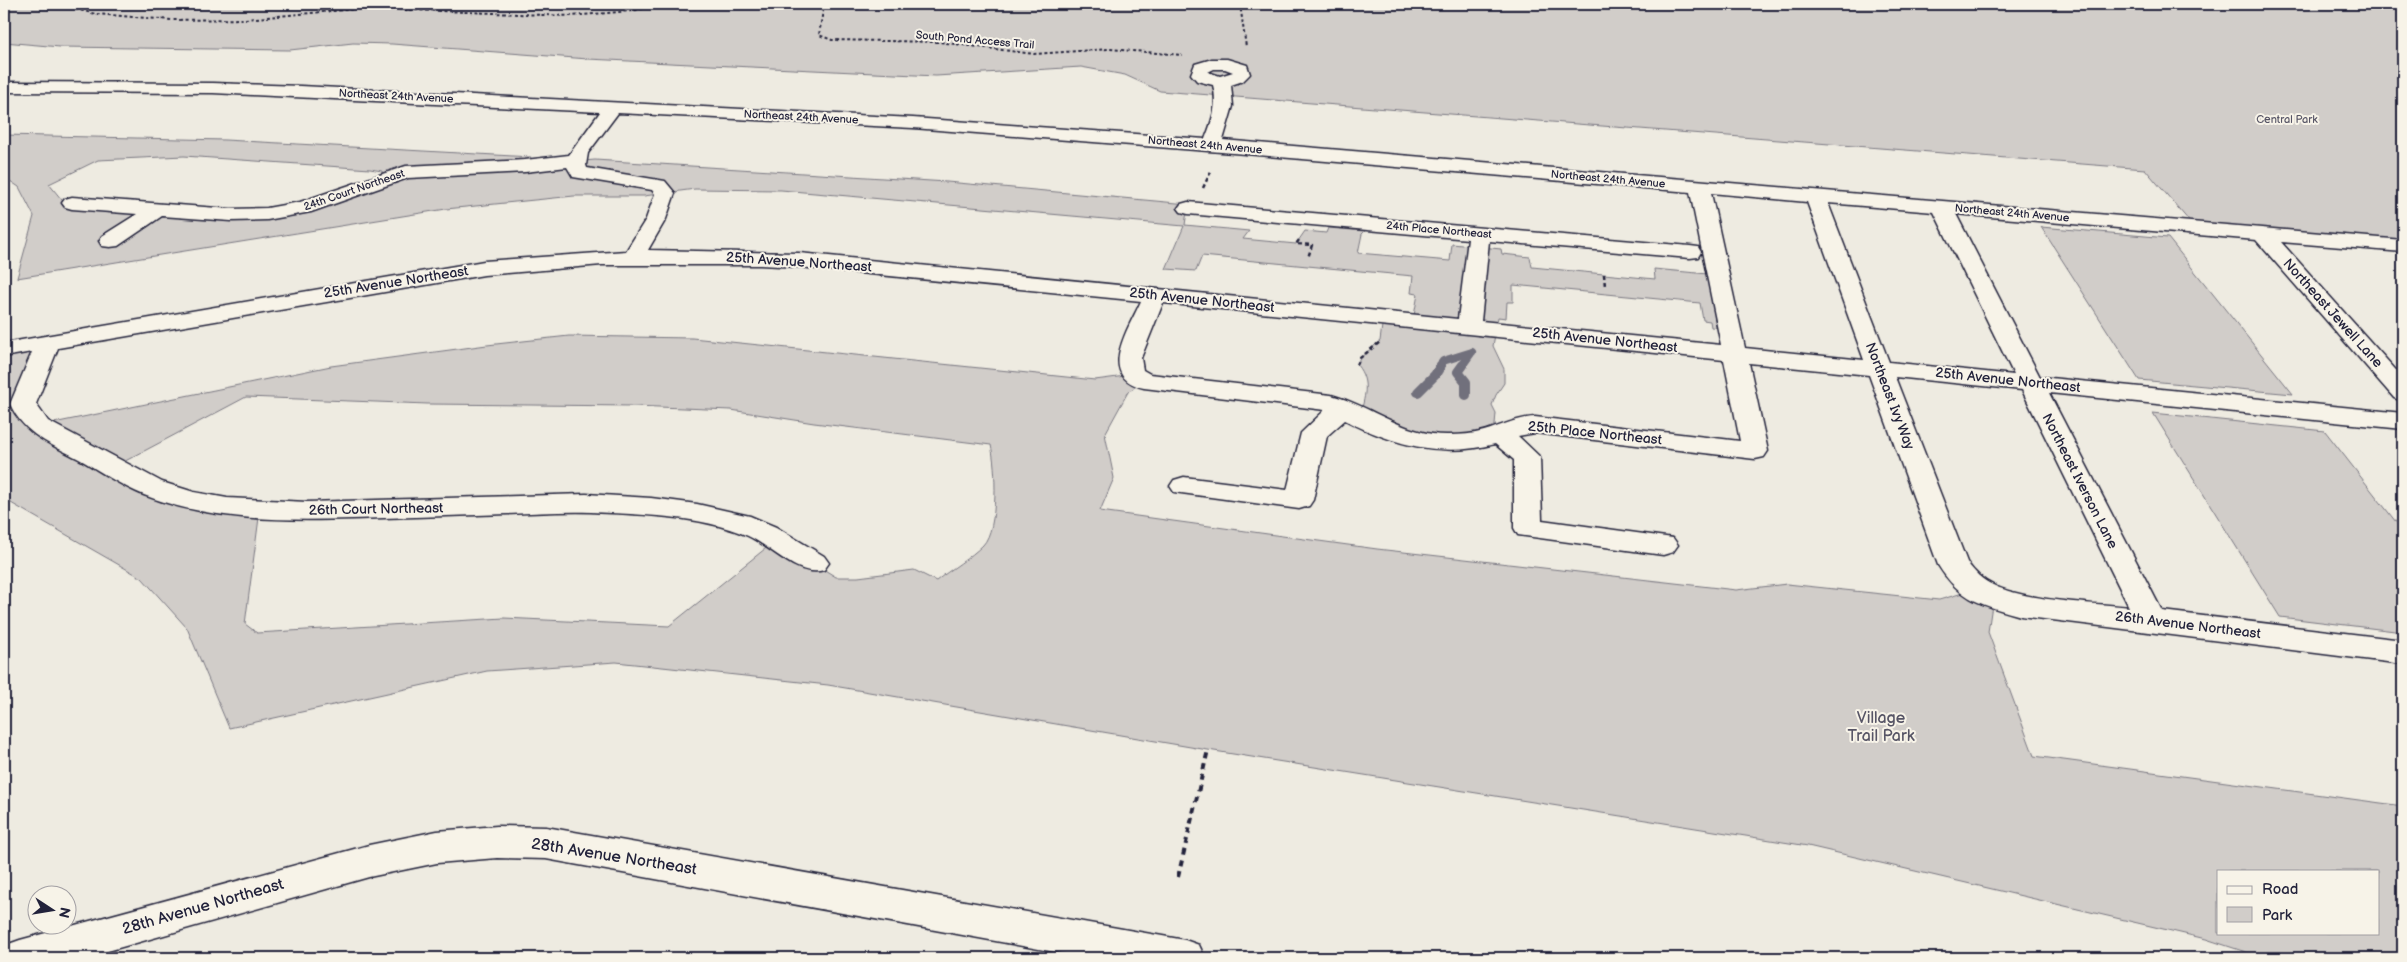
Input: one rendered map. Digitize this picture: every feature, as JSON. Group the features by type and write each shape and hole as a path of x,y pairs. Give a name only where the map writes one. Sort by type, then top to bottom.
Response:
{"street":[{"path":"1211,146 1224,115 1226,98 1221,81"},
{"name":"Northeast 24th Avenue","path":"4,87 259,89 903,122 1699,186 2262,234 2400,248"},
{"path":"612,107 579,153 576,165 580,172 658,185 665,193 656,219 634,256"},
{"name":"24th Court Northeast","path":"72,204 231,215 266,214 304,208 406,172 525,166 576,160"},
{"path":"1699,186 1734,353"},
{"name":"Northeast Ivy Way","path":"1815,197 1953,565 1962,579 1974,590"},
{"name":"Northeast Iverson Lane","path":"1942,207 2150,620"},
{"name":"24th Place Northeast","path":"1188,208 1690,252"},
{"path":"110,241 157,210"},
{"path":"1469,327 1479,234"},
{"name":"Northeast Jewell Lane","path":"2262,234 2403,393"},
{"name":"25th Avenue Northeast","path":"4,350 439,274 524,263 634,256 730,256 799,260 2030,382 2403,421"},
{"name":"25th Place Northeast","path":"1154,296 1129,358 1133,375 1144,382 1331,403 1344,407 1391,433 1418,440 1446,443 1468,442 1499,434 1523,425 1535,425 1755,451 1734,353"},
{"name":"26th Court Northeast","path":"49,341 23,404 27,413 39,426 137,480 152,488 190,500 228,507 307,511 586,503 632,505 723,519 758,530 814,563"},
{"path":"1184,486 1299,500 1314,433 1344,407"},
{"path":"1499,434 1527,456 1528,528 1663,545"},
{"name":"26th Avenue Northeast","path":"1974,590 2021,605 2403,652"},
{"name":"28th Avenue Northeast","path":"20,958 369,861 437,847 497,842 546,843 1185,958"}],"path":[{"path":"54,4 96,14 172,20 244,19 366,8 570,16 631,11 664,4"},
{"name":"South Pond Access Trail","path":"824,4 819,36 832,40 939,42 1034,54 1109,49 1184,55"},
{"path":"2360,4 2403,8"},
{"path":"1201,192 1213,166"},
{"path":"1308,258 1312,245"},
{"path":"1604,274 1605,287"},
{"path":"1357,365 1360,358 1380,341 1380,334"},
{"path":"1178,877 1208,750"}],"green space":[{"name":"Central Park","path":"4,4 2403,4 2403,246 2195,228 2145,169 1160,91 1125,75 1081,67 936,76 588,59 392,44 353,43 290,50 60,47 4,42"},
{"path":"4,135 225,140 531,157 525,166 595,160 947,182 1188,204 1185,225 1249,231 1243,239 1296,244 1305,231 1326,233 1328,228 1365,231 1362,234 1358,253 1450,261 1452,244 1501,249 1502,254 1530,257 1532,267 1655,279 1654,269 1718,275 1730,329 1711,327 1710,321 1703,320 1700,303 1513,285 1513,302 1507,302 1506,318 1498,317 1493,346 1504,369 1504,383 1492,405 1496,413 1494,436 1446,443 1360,417 1365,384 1357,365 1360,358 1380,341 1383,318 1413,321 1418,294 1411,293 1413,276 1202,256 1196,271 1166,269 1184,226 781,190 695,189 644,196 574,196 446,209 17,278 34,216 19,187 4,177","holes":["184,156 382,171 382,179 267,214 66,205 49,184 98,160"]},
{"path":"2041,227 2168,238 2293,394 2139,380"},
{"name":"Village Trail Park","path":"569,336 692,338 1095,380 1133,375 1144,381 1128,392 1105,434 1114,478 1100,511 1377,549 1736,590 1787,584 1939,600 1973,590 1993,598 1988,632 2034,756 2403,806 2403,958 2264,958 2206,939 1808,846 1208,750 828,685 616,662 487,671 229,728 187,628 142,578 4,499 4,350 49,341 23,403 39,426 331,366","holes":["246,397 428,404 635,406 731,410 814,423 991,445 995,482 992,525 983,545 936,581 914,570 858,577 836,577 776,540 669,626 504,618 257,633 245,624 260,510 152,488 114,467"]},
{"path":"2153,413 2325,431 2403,531 2403,632 2280,617"}],"waterway":[{"path":"1440,366 1443,361 1472,352 1462,366"},
{"path":"1418,392 1435,375 1441,365"},
{"path":"1463,365 1458,372 1466,382 1466,395"}]}
